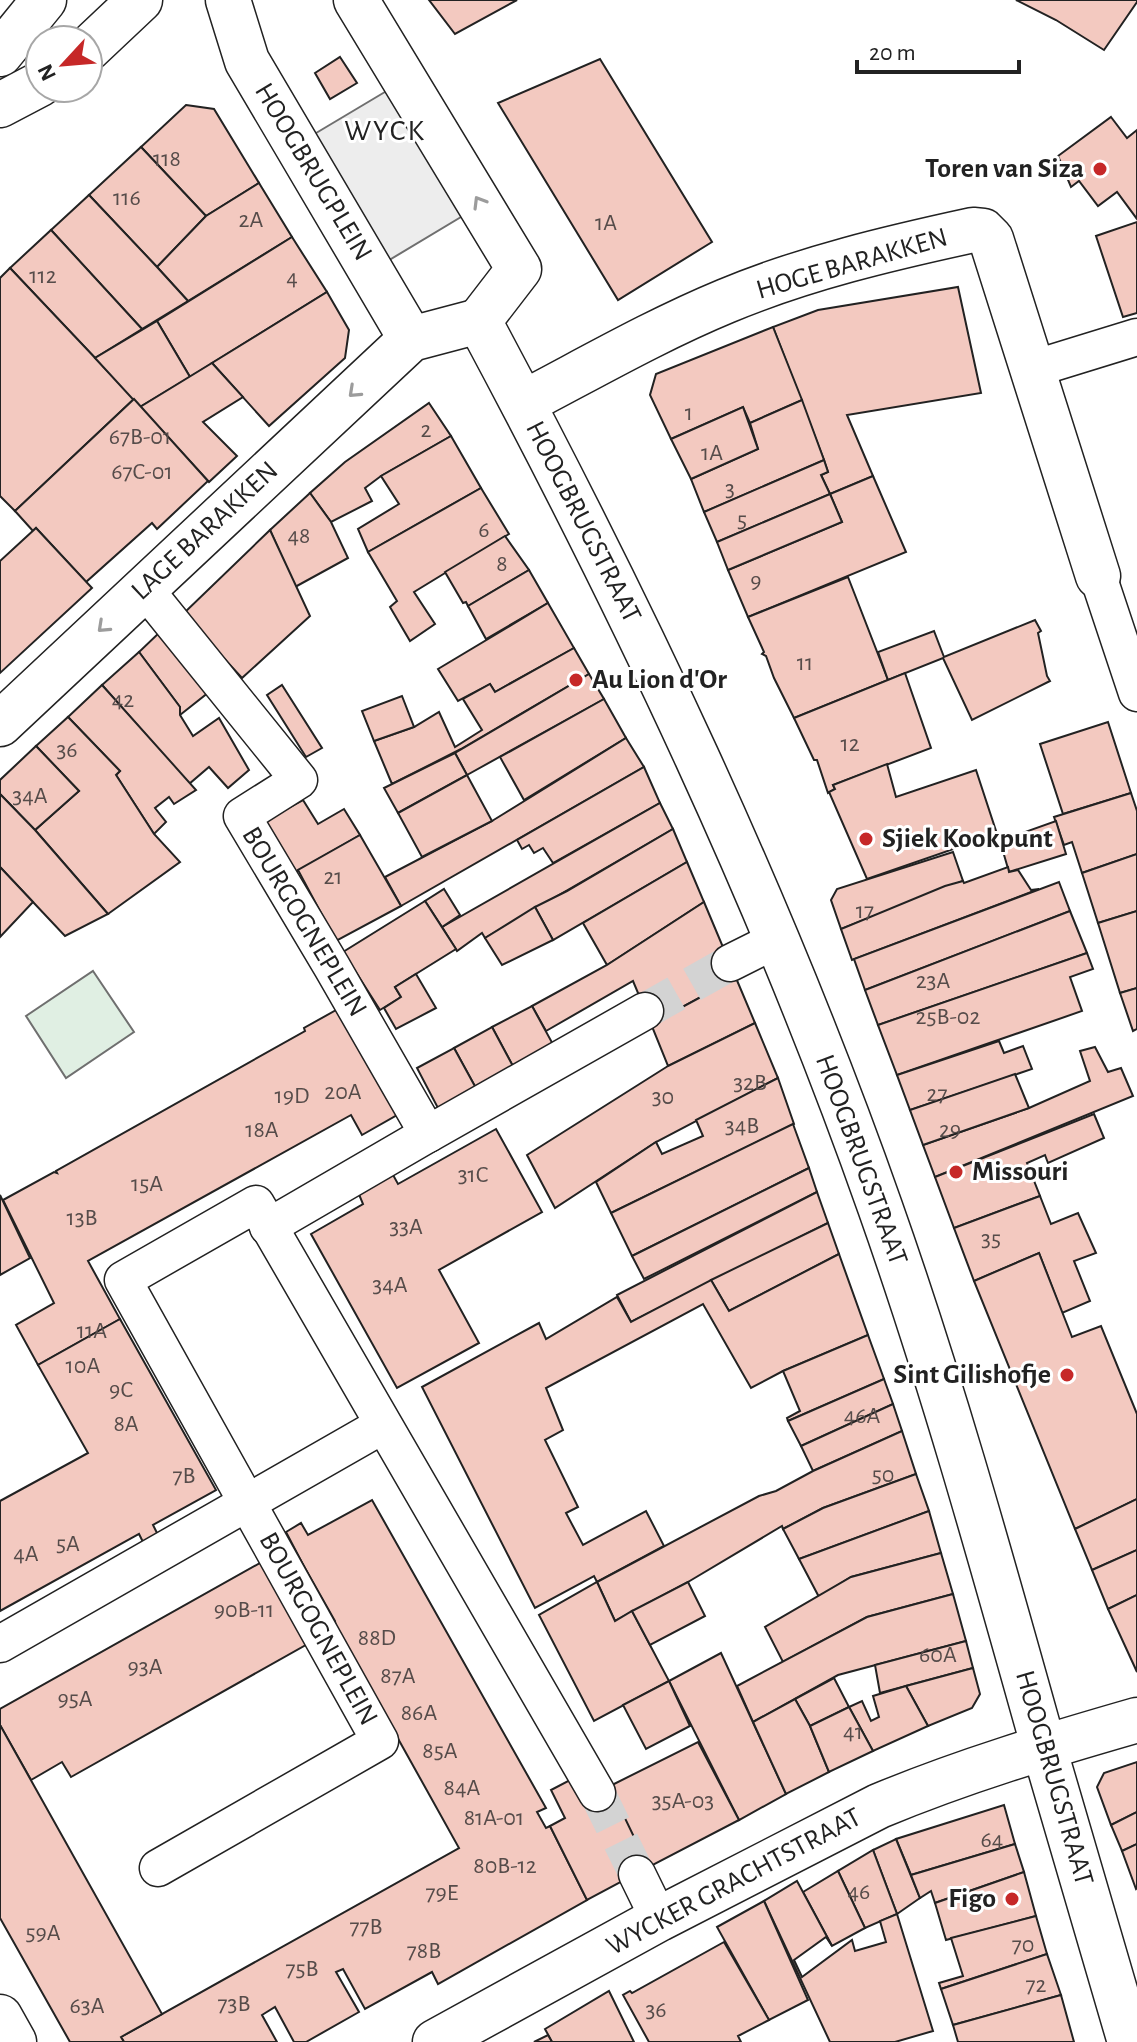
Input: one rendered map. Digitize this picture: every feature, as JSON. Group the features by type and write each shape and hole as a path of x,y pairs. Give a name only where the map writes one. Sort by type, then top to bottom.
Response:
{"street":[{"path":"0,54 44,0"},
{"path":"104,34 140,0"},
{"name":"HOOGBRUGPLEIN","path":"228,0 247,61 411,339"},
{"path":"356,0 519,269 479,321 411,339"},
{"path":"0,105 24,92"},
{"name":"HOGE BARAKKEN","path":"523,403 726,301 804,273 902,246 973,230 983,231 991,239 1098,576 1126,619 1137,693"},
{"name":"HOOGBRUGSTRAAT","path":"479,321 641,638 702,766 778,939 879,1202 923,1329 997,1575 1130,2042"},
{"path":"1033,369 1137,337"},
{"name":"LAGE BARAKKEN","path":"0,724 411,339"},
{"name":"BOURGOGNEPLEIN","path":"144,588 299,780 242,816 428,1134"},
{"path":"730,963 778,939"},
{"path":"268,1227 645,1011"},
{"name":"BOURGOGNEPLEIN","path":"158,1868 380,1741 123,1280 256,1204 597,1793"},
{"name":"BOURGOGNEPLEIN","path":"0,1644 383,1425"},
{"name":"WYCKER GRACHTSTRAAT","path":"435,2042 659,1919 879,1806 1044,1747 1137,1720"},
{"path":"637,1874 659,1919"},
{"path":"0,2017 14,2042"}],"green space":[{"path":"93,971 134,1032 66,1078 26,1016"}],"shaded area":[{"path":"405,80 481,205 371,271 296,145"}],"building":[{"path":"429,0 517,0 455,34"},
{"path":"1016,0 1137,0 1137,2 1104,50"},
{"path":"340,57 357,83 330,99 315,73"},
{"path":"600,59 712,242 618,300 498,103"},
{"path":"186,105 214,109 259,183 206,216 141,147"},
{"name":"Toren van Siza","path":"1111,117 1127,138 1137,130 1137,219 1117,192 1098,206 1079,181 1071,187 1058,156"},
{"path":"141,147 206,216 157,267 89,195"},
{"path":"259,183 292,237 188,301 157,267 206,216"},
{"path":"89,195 188,301 142,329 51,230"},
{"name":"Toren van Siza","path":"1137,222 1137,313 1123,317 1096,236"},
{"path":"51,230 142,329 95,358 10,268"},
{"path":"292,237 327,292 190,377 157,321"},
{"path":"10,268 134,399 15,511 0,496 0,278"},
{"path":"958,287 981,393 847,415 873,476 830,494 821,475 828,472 824,460 773,327 818,310"},
{"path":"327,292 349,330 345,358 269,426 212,363"},
{"path":"157,321 190,377 140,407 95,358"},
{"path":"773,327 802,400 750,423 743,407 671,439 650,395 656,374"},
{"path":"212,363 243,397 203,422 237,456 209,482 140,407"},
{"path":"134,399 208,481 157,529 152,523 86,582 36,528 33,531 15,511"},
{"path":"802,400 824,460 704,512 691,479 758,449 750,423"},
{"path":"429,403 451,436 381,476 365,488 372,501 331,522 310,493 345,462"},
{"path":"743,407 758,449 691,479 671,439"},
{"path":"451,436 481,488 368,552 358,529 399,504 381,476"},
{"path":"824,460 828,472 821,475 830,494 717,542 704,512"},
{"path":"873,476 906,552 748,617 728,570 842,522 830,494"},
{"path":"481,488 509,534 414,592 435,624 410,641 390,607 397,601 368,552"},
{"path":"310,493 331,522 348,558 295,587 270,530"},
{"path":"830,494 842,522 728,570 717,542"},
{"path":"36,528 92,588 0,673 0,561"},
{"path":"270,530 310,616 242,678 183,614"},
{"path":"505,536 529,570 468,606 466,602 463,603 445,572"},
{"path":"529,570 548,603 486,639 468,606"},
{"path":"848,577 888,680 794,718 766,656 762,654 764,652 748,617"},
{"path":"548,603 574,648 495,692 490,684 458,701 438,669"},
{"path":"1035,620 1041,631 1038,633 1050,681 972,720 943,658 888,680 878,652 934,631 944,657"},
{"path":"162,630 209,692 180,715 180,707 139,652"},
{"path":"574,648 589,674 461,749 392,784 374,741 414,727 439,712 455,747 482,730 463,699 490,684 495,692"},
{"path":"139,652 180,707 180,715 193,736 219,718 249,770 228,788 209,767 189,784 102,685"},
{"path":"905,673 931,748 833,785 835,789 828,793 817,760 814,760 794,718"},
{"path":"589,674 604,699 467,775 455,753"},
{"path":"102,685 196,790 174,804 169,797 155,808 166,822 154,834 116,775 120,771 68,717"},
{"path":"282,685 322,748 306,757 267,695"},
{"path":"402,696 414,727 374,741 362,711"},
{"path":"604,699 626,738 524,800 500,757"},
{"path":"68,717 120,771 116,775 154,834 180,862 108,914 35,830 79,791 36,746"},
{"path":"1108,722 1131,793 1063,814 1040,744"},
{"path":"626,738 644,767 401,906 385,877 492,821"},
{"path":"36,746 79,791 35,830 0,794 0,780"},
{"path":"455,753 467,775 398,813 384,788"},
{"path":"887,764 896,797 976,770 997,834 867,879 829,792 835,789 833,785"},
{"path":"644,767 660,803 553,863 543,848 534,853 529,845 522,849 517,840"},
{"path":"467,775 492,821 422,857 398,813"},
{"path":"1131,793 1137,811 1137,854 1082,873 1072,842 1064,845 1054,817"},
{"path":"0,794 108,914 65,936 0,867"},
{"path":"303,800 318,824 344,809 360,835 289,876 260,823"},
{"path":"660,803 673,829 485,938 482,933 457,951 442,927"},
{"path":"1056,821 1066,854 1009,872 1000,841"},
{"path":"673,829 687,862 553,940 535,907"},
{"path":"360,835 401,906 336,941 298,870"},
{"path":"953,852 963,881 841,929 831,900 837,889"},
{"path":"1137,854 1137,911 1098,923 1082,873"},
{"path":"687,862 704,902 607,965 583,923"},
{"path":"0,867 33,902 0,937"},
{"path":"1008,867 1009,872 1018,870 1031,890 1039,889 852,960 841,929 945,886 964,883"},
{"path":"1059,882 1070,911 865,990 854,959"},
{"path":"444,889 460,915 442,927 425,901"},
{"path":"425,901 456,949 395,987 401,997 380,1010 343,952"},
{"path":"704,902 736,978 651,1024 633,981 546,1031 532,1006 607,965"},
{"path":"535,907 553,940 502,965 485,938"},
{"path":"1070,911 1087,953 878,1025 865,990"},
{"path":"1137,911 1137,988 1120,993 1098,923"},
{"path":"1087,953 1093,969 1070,977 1082,1011 897,1075 878,1025"},
{"path":"416,974 436,1008 396,1029 384,1008 401,997 395,987"},
{"path":"736,978 755,1023 668,1066 651,1024"},
{"path":"1137,988 1137,1029 1133,1031 1120,993"},
{"path":"345,1005 404,1111 362,1135 351,1115 88,1261 120,1319 38,1365 16,1325 54,1303 3,1200 57,1173"},
{"path":"532,1006 555,1048 515,1070 492,1027"},
{"path":"755,1023 778,1078 656,1142 555,1208 527,1155 668,1066"},
{"path":"492,1027 515,1070 477,1090 454,1048"},
{"path":"999,1041 1004,1053 1023,1046 1032,1069 910,1110 897,1075"},
{"path":"1095,1047 1108,1072 1121,1068 1133,1096 935,1177 923,1145 1029,1108 1090,1081 1080,1051"},
{"path":"454,1048 477,1090 439,1110 417,1068"},
{"path":"1015,1074 1029,1108 923,1145 910,1110"},
{"path":"778,1078 794,1124 611,1213 596,1182 656,1142 662,1154 703,1136 696,1120"},
{"path":"1094,1114 1104,1138 1048,1163 1045,1155 1027,1163 1040,1196 954,1228 935,1177"},
{"path":"793,1124 809,1168 632,1256 611,1213"},
{"path":"496,1129 542,1212 439,1270 479,1343 397,1388 311,1234 363,1204 358,1192 392,1173 398,1184"},
{"path":"809,1168 817,1192 644,1279 632,1256"},
{"path":"817,1192 828,1223 631,1322 617,1295"},
{"path":"0,1195 30,1258 0,1275"},
{"path":"1040,1196 1051,1224 1078,1213 1096,1253 1074,1261 1090,1301 1062,1313 1039,1253 974,1281 954,1228"},
{"path":"828,1223 839,1254 729,1311 711,1280"},
{"name":"Sint Gilishofje","path":"1039,1253 1072,1337 1101,1326 1137,1414 1137,1499 1075,1529 974,1281"},
{"path":"839,1254 868,1335 751,1388 703,1304 546,1388 563,1430 545,1440 578,1507 566,1513 583,1545 646,1511 664,1546 597,1582 594,1576 535,1608 422,1387 539,1323 546,1339 617,1297 631,1322 711,1280 729,1311"},
{"path":"120,1319 216,1490 153,1525 159,1537 145,1546 139,1534 0,1611 0,1501 88,1453 38,1365"},
{"path":"868,1335 884,1379 788,1421 787,1418 800,1411 783,1371"},
{"path":"884,1379 893,1404 801,1446 788,1421"},
{"path":"893,1404 902,1431 813,1471 801,1446"},
{"path":"902,1431 916,1474 823,1508 783,1529 782,1526 615,1621 597,1582 759,1496 776,1491"},
{"path":"916,1474 929,1511 799,1559 783,1529 823,1508"},
{"path":"1137,1499 1137,1550 1092,1570 1075,1529"},
{"path":"372,1500 546,1808 537,1812 546,1828 550,1826 587,1900 438,1984 432,1972 365,2009 343,1969 336,1972 359,2012 306,2042 294,2042 275,2007 262,2015 277,2042 124,2042 121,2037 459,1848 286,1532 301,1523 308,1535"},
{"path":"929,1511 941,1553 851,1577 819,1597 799,1559"},
{"path":"292,1545 336,1628 71,1777 62,1762 31,1780 0,1725 0,1709"},
{"path":"1137,1550 1137,1595 1108,1609 1092,1570"},
{"path":"941,1553 953,1594 867,1617 783,1662 765,1627 851,1577"},
{"path":"597,1582 615,1621 632,1611 669,1681 594,1721 539,1615"},
{"path":"688,1582 705,1616 650,1645 632,1611"},
{"path":"953,1594 966,1641 838,1675 753,1722 737,1686 867,1617"},
{"path":"1137,1595 1137,1672 1108,1609"},
{"path":"966,1641 973,1668 880,1693 875,1665"},
{"path":"721,1653 786,1794 739,1820 669,1681"},
{"path":"973,1668 980,1694 972,1708 928,1726 906,1686"},
{"path":"834,1678 849,1707 810,1726 795,1699"},
{"path":"669,1681 690,1726 646,1749 623,1705"},
{"path":"906,1686 928,1726 873,1751 849,1707 862,1701 871,1721 879,1717 873,1696"},
{"path":"795,1699 829,1772 786,1794 753,1722"},
{"path":"849,1707 873,1751 829,1772 810,1726"},
{"path":"0,1725 162,2014 121,2037 124,2042 70,2042 0,1918"},
{"path":"698,1742 739,1820 647,1868 624,1821 612,1785"},
{"path":"1137,1762 1137,1812 1111,1825 1097,1787 1104,1773"},
{"path":"570,1780 611,1789 647,1864 647,1868 587,1900 550,1826 565,1818 551,1790"},
{"path":"1004,1805 1015,1844 911,1875 896,1839"},
{"path":"1137,1812 1137,1844 1122,1851 1111,1825"},
{"path":"896,1839 920,1898 897,1914 873,1850"},
{"path":"1015,1844 1024,1872 935,1903 931,1891 920,1898 911,1875"},
{"path":"1137,1844 1137,1888 1136,1889 1122,1851"},
{"path":"873,1850 897,1914 865,1928 838,1871"},
{"path":"838,1871 865,1928 832,1946 803,1892"},
{"path":"1024,1872 1036,1916 946,1940 935,1903"},
{"path":"797,1881 832,1946 826,1937 794,1960 802,1977 852,1940 855,1951 886,1942 880,1921 897,1914 933,2031 895,2042 830,2042 764,1901"},
{"path":"764,1901 808,2000 769,2020 717,1927"},
{"path":"1036,1916 1047,1954 941,1989 939,1983 963,1976 951,1938"},
{"path":"724,1942 769,2020 738,2036 741,2042 649,2042 623,1995 632,1993"},
{"path":"1047,1954 1061,1995 953,2025 941,1989"},
{"path":"609,1991 634,2042 552,2042 545,2029"},
{"path":"1061,1995 1074,2042 958,2042 953,2025"},
{"path":"548,2035 552,2042 534,2042"}],"tunnel":[{"path":"645,1011 730,963"},
{"path":"597,1793 637,1874"}],"place":[{"name":"Toren van Siza","path":"1100,169"},
{"name":"Au Lion d'Or","path":"576,680"},
{"name":"Sjiek Kookpunt","path":"866,839"},
{"name":"Missouri","path":"956,1172"},
{"name":"Sint Gilishofje","path":"1067,1375"},
{"name":"Figo","path":"1012,1899"}],"district":[{"name":"WYCK","path":"385,131"}]}
